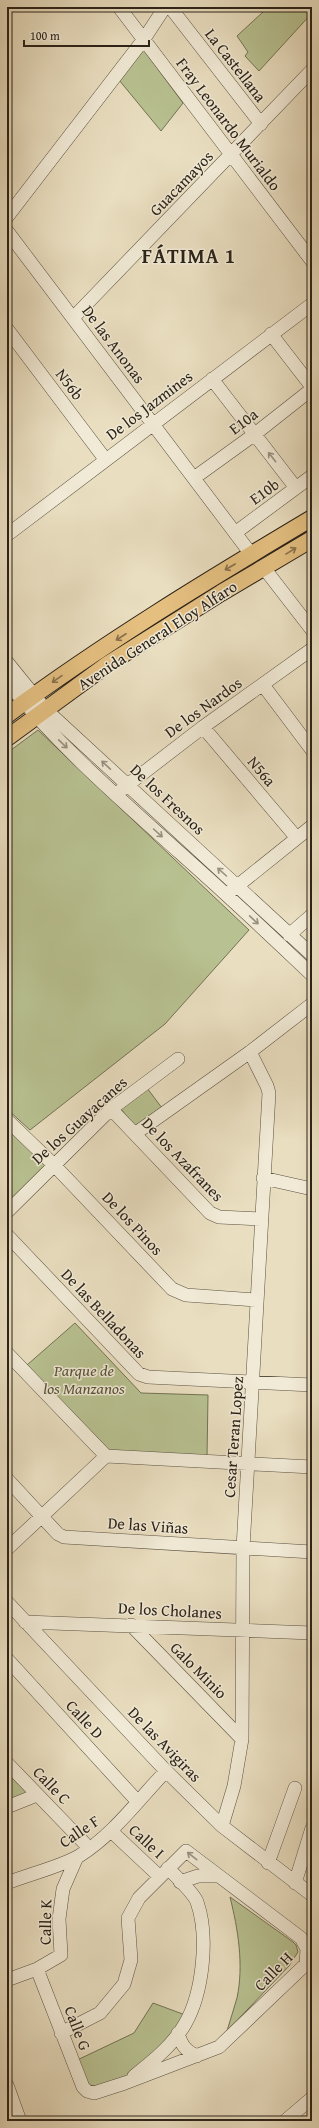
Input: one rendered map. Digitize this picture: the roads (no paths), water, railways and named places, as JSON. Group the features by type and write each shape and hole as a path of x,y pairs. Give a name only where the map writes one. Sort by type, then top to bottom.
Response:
{"main road":[{"name":"Avenida General Eloy Alfaro","path":"7,715 214,577 312,518"},
{"name":"Avenida General Eloy Alfaro","path":"7,738 108,664 312,539"}],"street":[{"name":"Fray Leonardo Murialdo","path":"119,7 312,261"},
{"path":"7,217 144,39 165,7"},
{"name":"La Castellana","path":"170,7 261,124"},
{"name":"Guacamayos","path":"73,318 231,156 312,70"},
{"name":"De las Anonas","path":"7,231 251,554"},
{"name":"De los Jazmines","path":"7,535 152,423 312,304"},
{"name":"N56b","path":"7,329 105,459"},
{"path":"271,334 312,388"},
{"path":"212,379 296,488"},
{"name":"E10a","path":"194,478 254,434 312,388"},
{"name":"E10b","path":"235,533 312,476"},
{"path":"264,568 312,630"},
{"name":"De los Nardos","path":"115,795 127,784 203,727 312,649"},
{"name":"De los Fresnos","path":"7,662 29,699 40,713 115,795 226,894 312,975"},
{"name":"De los Fresnos","path":"7,682 29,699"},
{"path":"263,685 312,750"},
{"name":"De los Fresnos","path":"40,713 127,784 312,955"},
{"name":"N56a","path":"203,727 296,837"},
{"path":"226,894 238,886 296,837 312,826"},
{"path":"289,935 312,915"},
{"path":"136,1133 250,1052 312,1004"},
{"name":"Cesar Teran Lopez","path":"222,1826 234,1786 242,1739 243,1548 247,1463 254,1381 256,1300 269,1093 250,1052"},
{"name":"De los Guayacanes","path":"7,1212 111,1109 178,1059"},
{"name":"De los Azafranes","path":"111,1109 136,1133 210,1213 220,1217 261,1219"},
{"name":"De los Pinos","path":"7,1120 54,1165 172,1289 186,1295 256,1300"},
{"path":"263,1178 312,1189"},
{"name":"De las Belladonas","path":"7,1235 139,1374 148,1377 312,1385"},
{"path":"7,1353 106,1456 312,1467"},
{"path":"7,1549 106,1456"},
{"name":"De las Viñas","path":"7,1479 41,1517 58,1534 64,1537 312,1552"},
{"name":"De las Avigiras","path":"7,1602 169,1774 222,1826 268,1863 312,1895"},
{"name":"De los Cholanes","path":"25,1622 312,1633"},
{"name":"Galo Minio","path":"131,1625 242,1739"},
{"name":"Calle D","path":"7,1659 138,1802"},
{"name":"Calle C","path":"7,1763 89,1848"},
{"name":"Calle F","path":"7,1883 77,1857 111,1831 138,1802 144,1793 169,1774"},
{"path":"268,1863 295,1788"},
{"path":"7,1807 37,1795"},
{"path":"295,1883 312,1828"},
{"name":"Calle I","path":"111,1831 163,1872 180,1882 197,1901 203,1938 200,1984 185,2024 164,2052 125,2083"},
{"name":"Calle H","path":"94,2093 125,2083 219,2047 306,1964 308,1954 305,1943 301,1938 186,1852 163,1872"},
{"name":"Calle K","path":"7,1980 37,1969 61,1955 59,1919 63,1889 77,1857"},
{"path":"61,2033 100,2013 124,1984 131,1960 128,1918 139,1898 163,1872"},
{"path":"180,1882 198,1876 217,1876"},
{"name":"Calle G","path":"37,1969 83,2087 87,2091 94,2093"},
{"path":"178,2033 180,2042 187,2051 198,2056"},
{"path":"7,2085 20,2121"},
{"path":"285,2121 312,2098"}],"district":[{"name":"FÁTIMA 1","path":"189,256"}],"park label":[{"name":"Parque de los Manzanos","path":"84,1379"}]}
